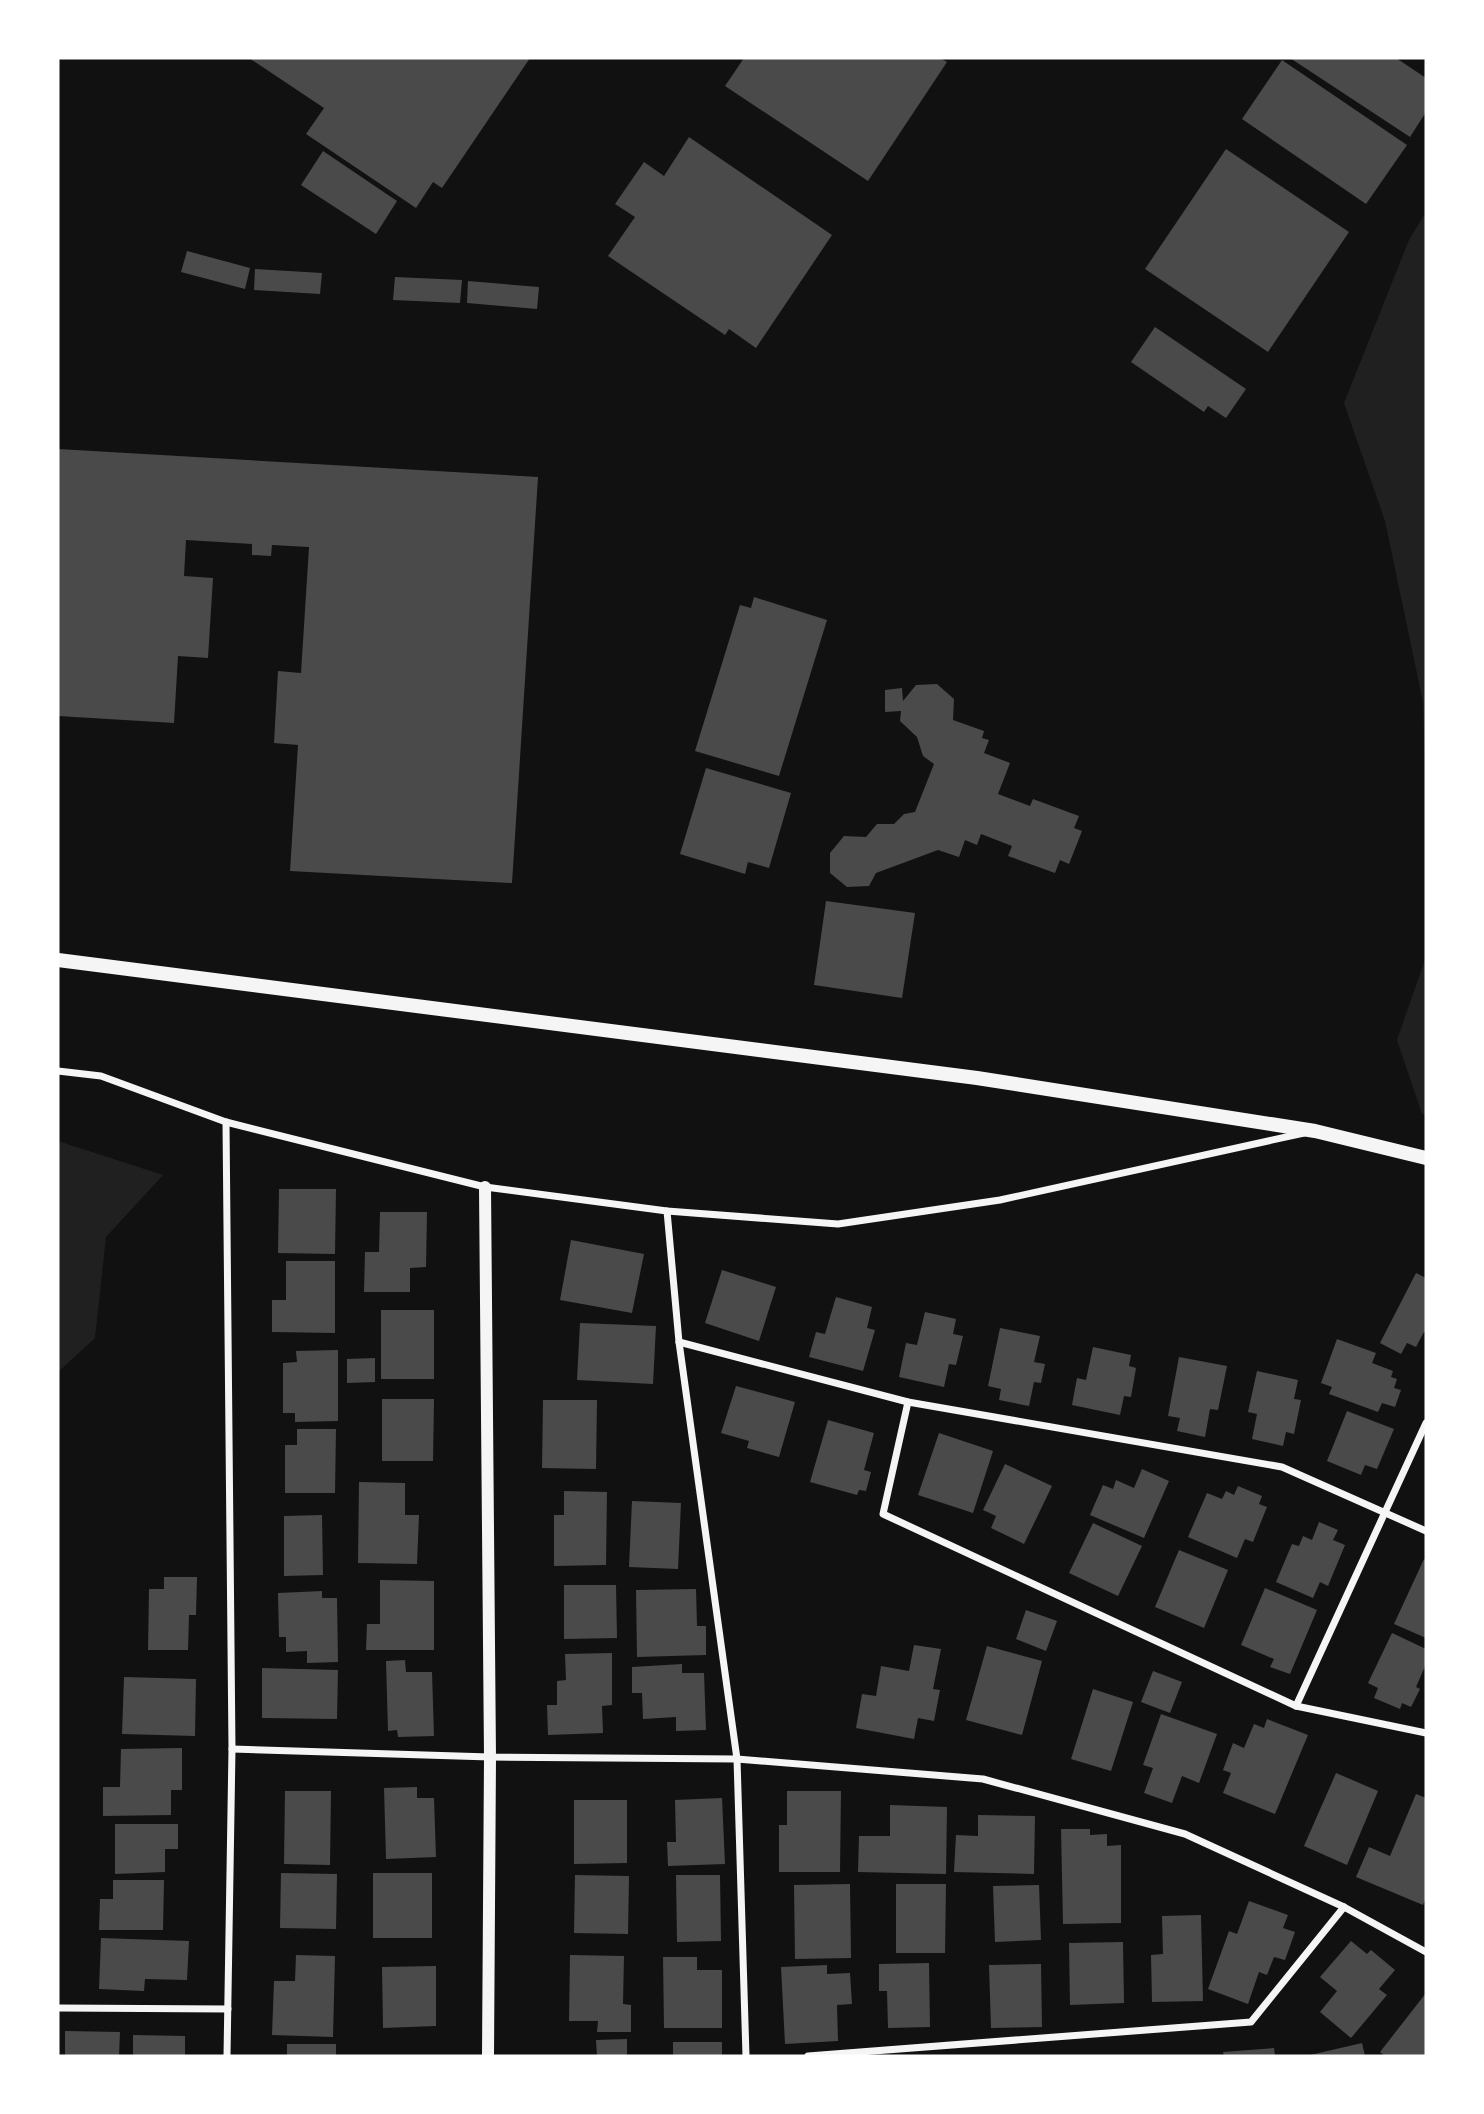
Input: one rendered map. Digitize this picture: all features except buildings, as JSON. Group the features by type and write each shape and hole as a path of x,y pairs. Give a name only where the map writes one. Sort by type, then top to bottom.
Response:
{"main road":[{"path":"58,960 977,1078 1315,1131 1426,1158"}],"street":[{"path":"58,1071 101,1076 226,1122 485,1186 667,1211 838,1224 1000,1200 1315,1131"},
{"path":"226,1122 232,1749 227,2056"},
{"path":"485,1186 490,1757 488,2056"},
{"path":"667,1211 680,1342 737,1759 746,2056"},
{"path":"680,1342 908,1402 1282,1467 1426,1531"},
{"path":"908,1402 883,1514 1296,1706 1426,1733"},
{"path":"1296,1706 1426,1423"},
{"path":"232,1749 490,1757 737,1759 983,1779 1185,1834 1344,1907 1426,1952"},
{"path":"808,2056 1251,2022 1344,1907"},
{"path":"58,2008 228,2009"}],"shaded area":[{"path":"1426,212 1426,797 1423,702 1385,521 1344,403 1409,240"},
{"path":"1426,957 1426,1115 1422,1114 1397,1040"},
{"path":"58,1141 163,1175 106,1237 95,1338 58,1372"}]}
